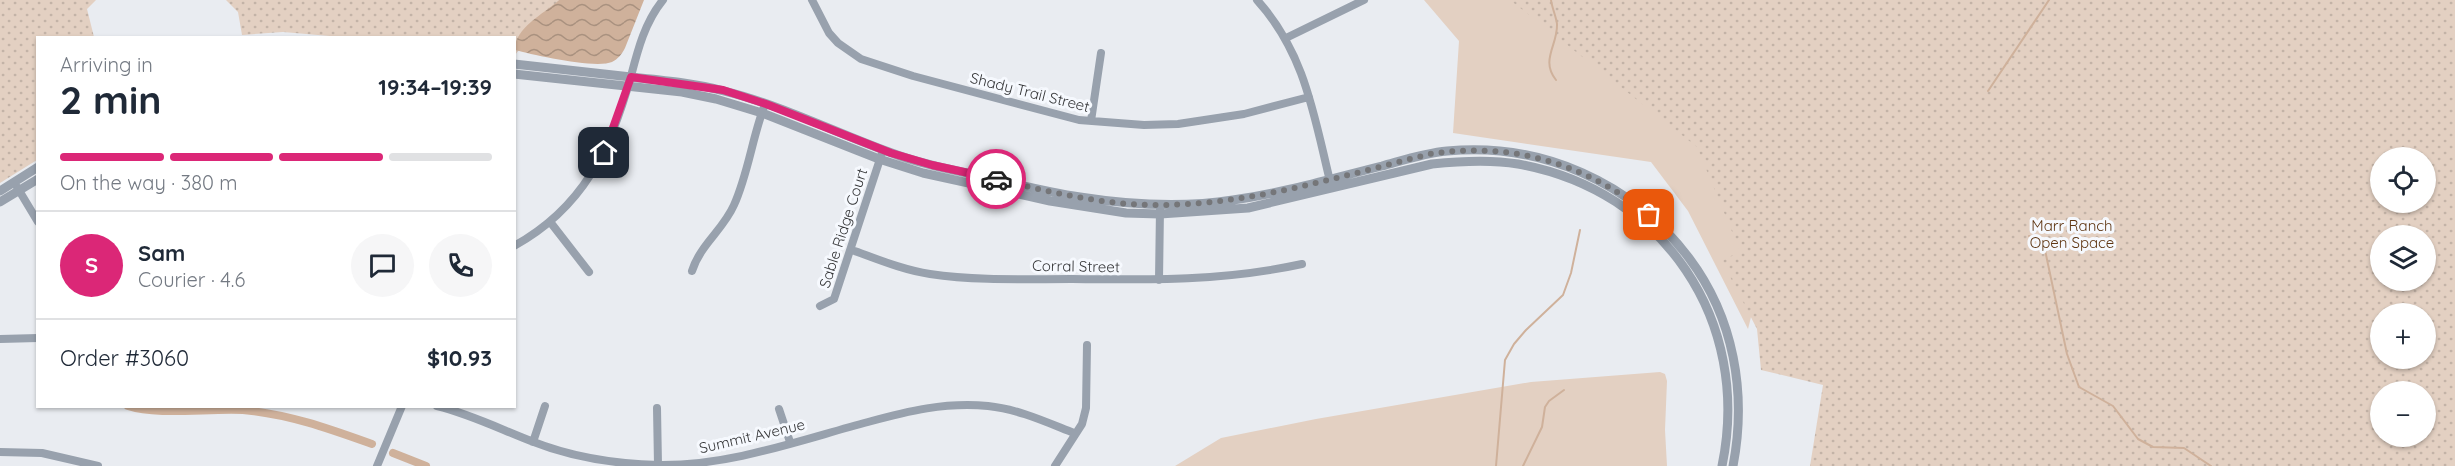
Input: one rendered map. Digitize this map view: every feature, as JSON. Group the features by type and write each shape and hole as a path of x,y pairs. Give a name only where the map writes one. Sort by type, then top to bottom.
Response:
{"street":[{"path":"516,245 551,223 589,179 604,155 647,24 663,0"},
{"name":"Shady Trail Street","path":"812,0 821,22 829,33 849,52 861,59 1067,118 1144,125 1189,123 1244,114 1309,97"},
{"path":"1257,0 1286,38 1309,97 1331,184"},
{"path":"1286,38 1364,0"},
{"path":"1091,121 1101,53"},
{"path":"516,64 629,82 764,108 958,182 1050,201 1126,213 1248,208 1430,154 1456,151 1497,151 1529,155 1571,167 1626,196 1671,235 1698,270 1721,313 1732,351 1739,400 1733,466"},
{"path":"516,74 629,82"},
{"path":"692,271 697,255 717,234 735,202 764,108"},
{"name":"Sable Ridge Court","path":"820,306 834,299 852,250 881,154"},
{"path":"1331,184 1432,164 1488,161 1543,169 1570,178 1620,204 1642,220 1682,261 1695,284 1717,335 1725,365 1728,398 1727,444 1722,466"},
{"path":"0,202 36,169"},
{"path":"0,191 36,180"},
{"path":"18,187 36,218"},
{"path":"1159,280 1160,210"},
{"path":"551,223 589,272"},
{"name":"Corral Street","path":"852,250 909,270 950,276 1159,280 1262,273 1302,264"},
{"path":"0,339 36,338"},
{"path":"1055,466 1074,433 1082,424 1086,408 1087,345"},
{"name":"Summit Avenue","path":"446,408 533,442 597,459 658,465 716,461 916,409 958,404 990,406 1019,412 1074,433"},
{"path":"533,442 545,405"},
{"path":"377,466 401,408"},
{"path":"657,408 658,465"},
{"path":"779,409 790,442"},
{"path":"0,452 42,453 98,466"}],"green space":[{"path":"0,0 96,0 87,9 94,36 36,36 36,161 0,183"},
{"path":"226,0 559,0 516,54 516,36 330,36 283,32 242,35 238,12"},
{"path":"1424,0 1774,0 1770,241 1748,329 1688,211 1651,162 1453,133 1459,41"},
{"name":"Marr Ranch Open Space","path":"1510,0 2455,0 2455,466 1810,466 1823,385 1761,370 1757,329 1722,261 1740,251 1697,147"},
{"path":"1660,372 1665,374 1667,381 1665,430 1667,466 1175,466 1221,438 1316,419 1531,382"}],"water":[{"path":"559,0 644,0 620,56 604,64 579,63 516,50 519,35 531,22"}],"waterway":[{"path":"1551,0 1557,32 1550,66 1551,73 1556,80"},
{"path":"1988,91 2049,0"},
{"path":"1496,466 1505,360 1514,344 1526,330 1563,295 1571,273 1580,230"},
{"path":"2029,236 2036,238 2045,250 2067,354 2079,387 2113,406 2138,439 2153,447 2184,448 2211,466"},
{"path":"1523,466 1542,427 1545,407 1549,401 1564,390"},
{"path":"136,408 154,411 243,410 260,412 309,423 372,444"},
{"path":"393,453 426,466"}],"way so far":[{"path":"996,179 1077,197 1160,206 1232,201 1278,192 1430,154 1476,150 1529,155 1571,167 1626,196 1649,215"}],"route":[{"path":"604,153 631,77 723,90 766,104 891,153 953,171 996,179"}]}
